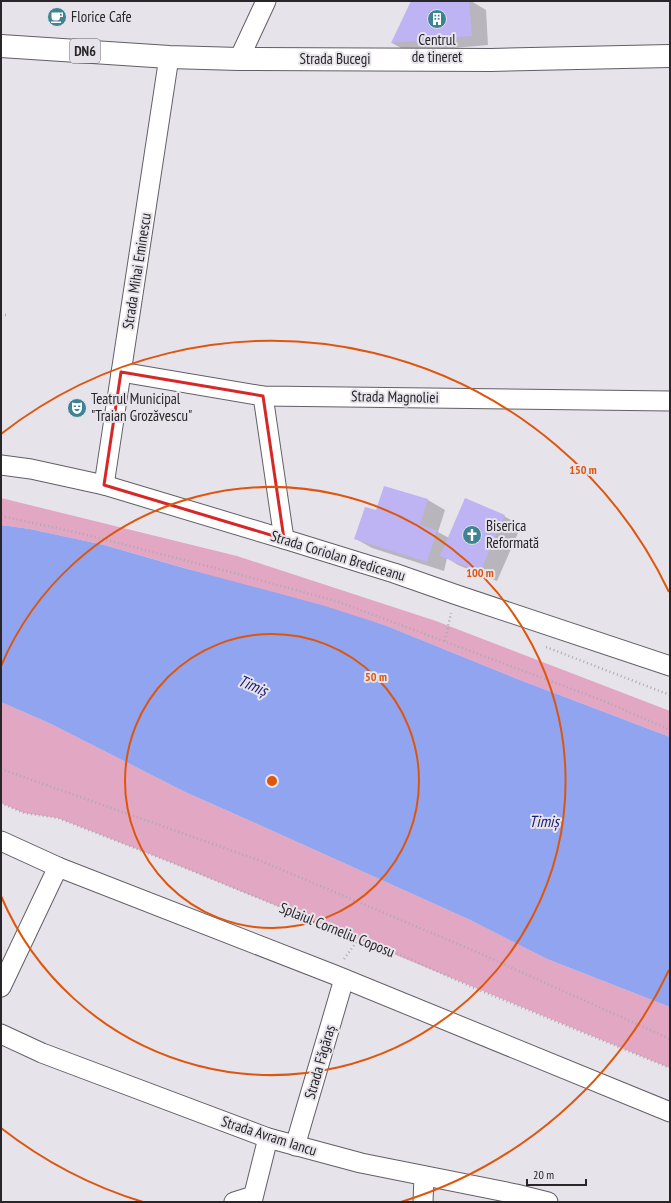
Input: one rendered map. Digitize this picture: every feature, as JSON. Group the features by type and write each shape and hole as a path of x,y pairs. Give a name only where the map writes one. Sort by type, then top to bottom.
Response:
{"main road":[{"name":"Strada Bucegi","path":"1,46 239,59 491,60 670,56"}],"street":[{"path":"239,59 266,1"},
{"name":"Strada Mihai Eminescu","path":"104,485 169,56"},
{"name":"Strada Magnoliei","path":"121,372 263,396 670,400"},
{"path":"263,396 284,539"},
{"name":"Strada Coriolan Brediceanu","path":"1,465 32,469 104,485 284,539 394,573 670,666"},
{"path":"1,841 58,867 344,979 670,1112"},
{"path":"1,987 58,867"},
{"name":"Strada Făgăraș","path":"295,1146 344,979"},
{"name":"Strada Avram Iancu","path":"1,1034 42,1053 268,1138 362,1163 516,1194 548,1202"},
{"path":"234,1202 253,1199 268,1138"},
{"path":"423,1202 424,1176"}],"path":[{"path":"1,315 6,315"},
{"path":"1,516 75,532 339,602 604,701 670,730"},
{"path":"445,641 447,629"},
{"path":"1,769 261,861 472,950 670,1039"},
{"name":"Splaiul Corneliu Coposu","path":"1,803 24,813 58,818 283,908 360,937 474,988 670,1068"},
{"path":"343,959 360,937"}],"highlighted area":[{"path":"121,372 263,396 284,539 104,485"}],"shaded area":[{"path":"1,498 237,556 436,621 670,711 670,737 520,680 387,626 104,545 30,529 1,525"},
{"path":"1,702 51,724 185,792 468,919 547,959 670,1007 670,1068 170,862 58,818 24,813 1,803"}],"water":[{"name":"Timiș","path":"1,525 30,529 104,545 325,606 387,626 520,680 670,737 670,1007 547,959 468,919 185,792 51,724 1,702"}],"building":[{"name":"Centrul de tineret","path":"411,1 469,1 472,36 391,43"},
{"path":"384,486 428,499 420,525 437,530 427,562 354,539 365,507 376,510"},
{"name":"Biserica Reformată","path":"465,498 505,515 480,572 440,556"}],"place":[{"name":"Florice Cafe","path":"57,17"},
{"name":"Centrul de tineret","path":"437,19"},
{"name":"Teatrul Municipal \"Traian Grozăvescu\"","path":"77,408"},
{"name":"Biserica Reformată","path":"472,535"}]}
